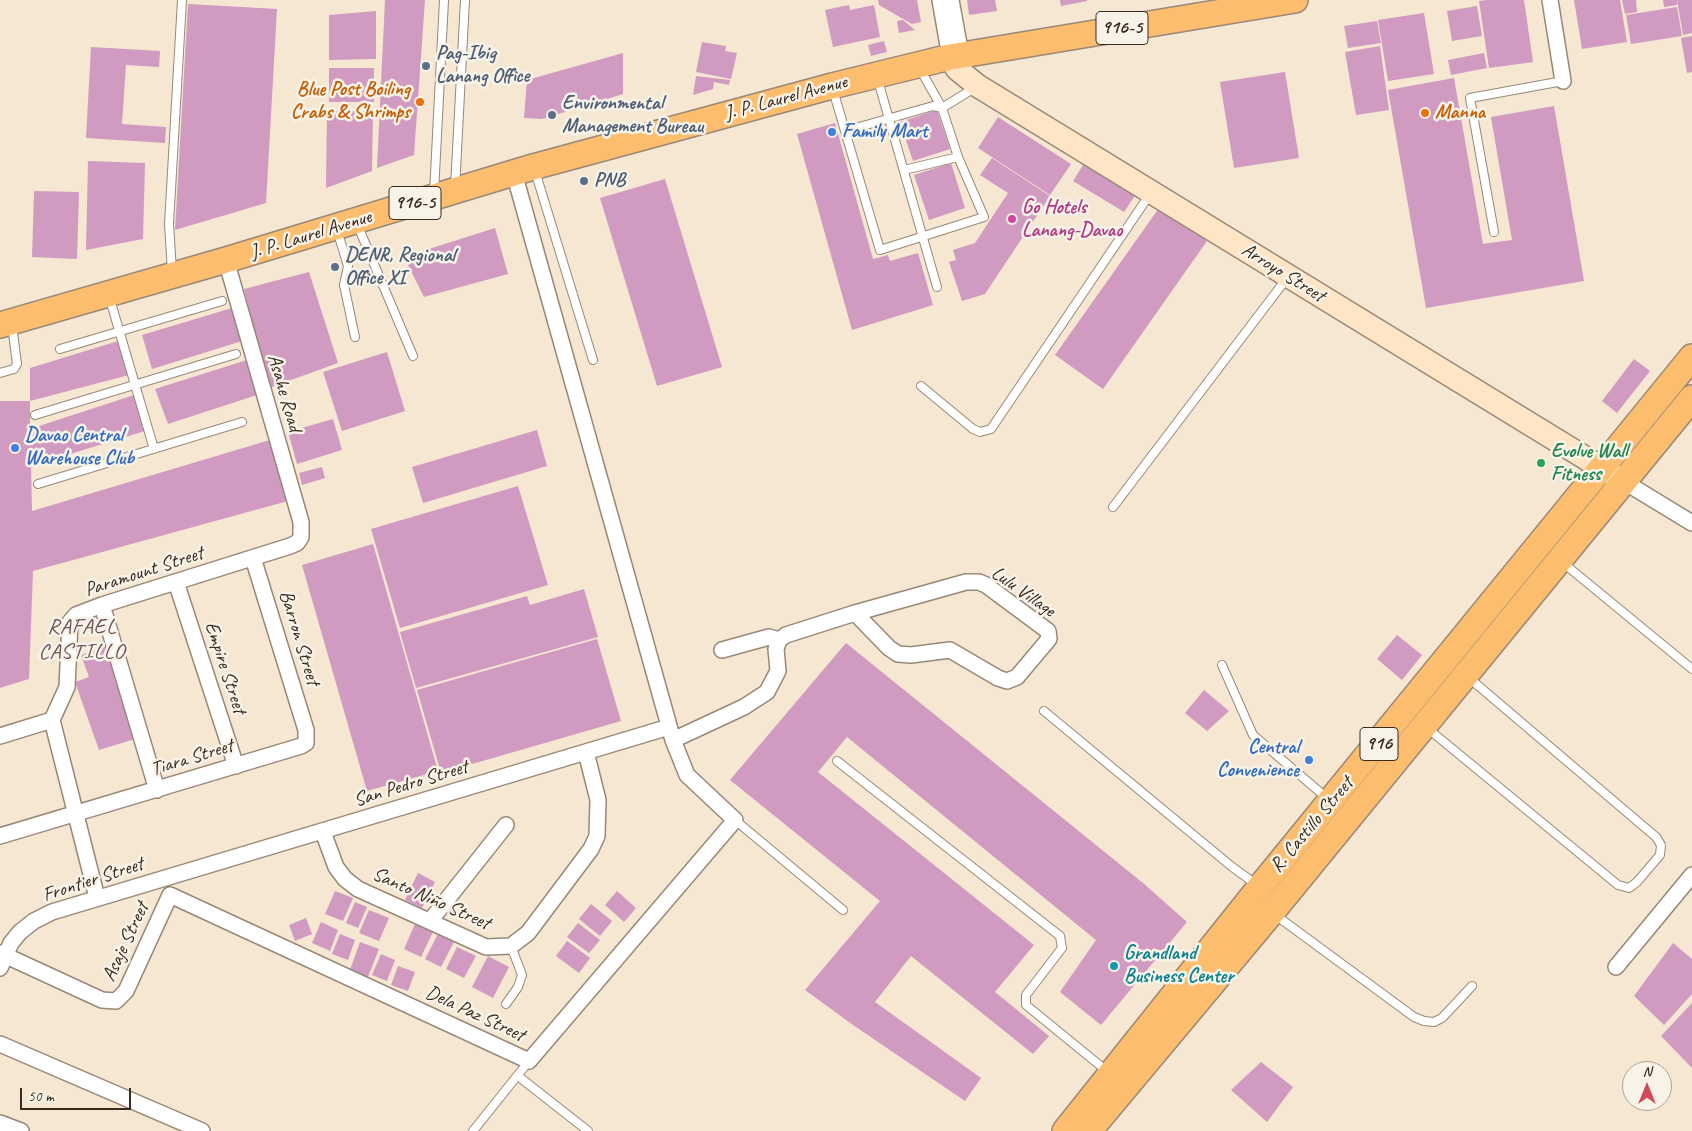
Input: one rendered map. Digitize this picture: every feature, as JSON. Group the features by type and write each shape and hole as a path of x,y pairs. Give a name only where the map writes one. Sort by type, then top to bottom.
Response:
{"main road":[{"name":"J. P. Laurel Avenue","path":"6,324 524,170 876,74 918,65 963,69 1210,10 1295,0"},
{"name":"R. Castillo Street","path":"1119,1080 1272,912 1362,783 1602,469 1692,357"},
{"name":"R. Castillo Street","path":"1065,1131 1093,1123 1119,1080 1260,887 1332,802 1362,783 1424,725 1558,559 1692,398"}],"street":[{"path":"940,0 963,69"},
{"path":"951,0 963,69"},
{"path":"1550,0 1563,81"},
{"name":"Arroyo Street","path":"963,69 1151,192 1623,482"},
{"path":"524,170 671,733 687,774 735,820"},
{"name":"Asahe Road","path":"226,260 301,522 301,537"},
{"path":"1623,482 1692,523"},
{"name":"Paramount Street","path":"52,720 67,687 70,622 76,615 102,605 290,546 297,543 301,537"},
{"name":"Barron Street","path":"253,558 306,730"},
{"name":"Empire Street","path":"176,582 236,766"},
{"name":"Lulu Village","path":"779,640 796,631 966,582 979,582 1048,631 1050,639 1016,677 1008,681 998,678 950,650 911,655 898,654 889,648 856,614"},
{"path":"102,605 157,790"},
{"path":"671,733 744,707 766,692 778,671 776,649 779,640 768,637 722,650"},
{"path":"0,736 52,720 97,898"},
{"name":"Tiara Street","path":"0,836 301,746 306,743 306,730"},
{"name":"San Pedro Street","path":"165,878 586,752 671,733"},
{"name":"Santo Niño Street","path":"322,832 329,852 345,879 358,889 486,947 511,946 528,933 591,849 597,836 598,800 586,752"},
{"name":"Dela Paz Street","path":"170,895 528,1061 735,820"},
{"path":"430,921 506,825"},
{"path":"1616,967 1692,875"},
{"path":"165,878 170,895"},
{"name":"Frontier Street","path":"2,958 20,932 34,921 52,912 165,878"},
{"name":"Asaje Street","path":"2,958 102,1000 116,1001 126,991 170,895"},
{"path":"0,1044 202,1131"},
{"path":"0,1123 21,1131"}],"lane":[{"path":"173,275 169,224 182,0"},
{"path":"444,0 445,194"},
{"path":"445,194 465,0"},
{"path":"832,86 880,250 924,238 984,217 958,157 942,108 918,65"},
{"path":"942,108 963,69"},
{"path":"876,74 938,287"},
{"path":"1494,232 1470,98 1563,81"},
{"path":"845,131 933,106 942,108"},
{"path":"904,170 958,157"},
{"path":"524,170 593,360"},
{"path":"921,386 973,429 980,432 990,429 1151,192"},
{"path":"346,224 348,266 344,284 355,337"},
{"path":"346,224 413,356"},
{"path":"1113,507 1289,276"},
{"path":"108,294 154,449"},
{"path":"60,349 222,301"},
{"path":"0,373 14,369 17,364 6,324"},
{"path":"35,415 236,354"},
{"path":"38,484 242,422"},
{"path":"1558,559 1692,669"},
{"path":"1222,665 1253,735 1332,802"},
{"path":"1424,725 1618,885 1629,888 1637,882 1660,855 1662,845 1656,837 1465,674"},
{"path":"1044,711 1231,866 1260,887"},
{"path":"837,761 1060,936 1062,948 1026,995 1026,1005 1119,1080"},
{"path":"735,820 843,910"},
{"path":"1272,912 1414,1017 1424,1021 1434,1022 1442,1018 1472,986"},
{"path":"506,1004 518,987 522,975 511,946"},
{"path":"473,1131 528,1061"},
{"path":"518,1076 588,1131"}],"building":[{"path":"385,0 425,0 414,155 377,168"},
{"path":"878,0 917,0 921,22 912,24 879,5"},
{"path":"967,0 995,0 997,11 969,15"},
{"path":"1060,0 1087,0 1087,1 1061,6"},
{"path":"1524,0 1533,62 1489,68 1479,1"},
{"path":"1574,0 1620,0 1627,42 1582,49"},
{"path":"1622,0 1636,0 1637,12 1625,14"},
{"path":"1663,0 1677,0 1677,5 1664,7"},
{"path":"1677,0 1692,0 1692,33 1683,35"},
{"path":"188,4 277,9 266,203 175,230"},
{"path":"849,5 850,10 874,5 880,37 833,47 825,10"},
{"path":"1477,6 1482,36 1452,41 1447,11"},
{"path":"1677,7 1682,36 1631,44 1626,15"},
{"path":"376,11 376,59 329,60 329,15"},
{"path":"1424,13 1434,74 1388,81 1378,20"},
{"path":"903,20 915,30 899,33 897,21"},
{"path":"1377,21 1381,43 1348,48 1344,26"},
{"path":"1692,36 1692,72 1687,73 1681,38"},
{"path":"884,41 887,52 871,56 868,45"},
{"path":"702,42 726,46 725,51 737,53 731,79 696,72"},
{"path":"1380,46 1389,110 1356,115 1345,52"},
{"path":"91,47 160,51 159,67 126,65 122,124 166,127 165,143 86,138"},
{"path":"623,53 623,94 542,119 524,118 527,80"},
{"path":"1484,53 1487,68 1451,75 1448,60"},
{"path":"329,68 374,68 374,102 329,102"},
{"path":"1285,72 1299,158 1234,168 1220,82"},
{"path":"696,76 730,80 729,85 714,82 713,89 693,95"},
{"path":"1454,78 1483,244 1512,240 1491,117 1554,106 1584,281 1426,308 1388,90"},
{"path":"937,110 950,149 913,161 900,122"},
{"path":"327,111 373,111 372,171 326,188"},
{"path":"998,117 1071,164 1050,195 978,148"},
{"path":"835,123 873,259 888,255 890,261 918,253 933,305 852,330 797,134"},
{"name":"Go Hotels Lanang-Davao","path":"992,158 1050,196 985,294 962,301 949,262 956,260 953,250 975,243 1008,193 980,175"},
{"path":"88,161 145,163 143,239 86,250"},
{"path":"1085,162 1136,194 1124,212 1073,181"},
{"path":"951,163 965,208 929,220 914,175"},
{"path":"665,179 722,367 657,386 600,198"},
{"path":"34,191 79,192 77,259 32,257"},
{"path":"1159,208 1207,241 1103,389 1055,355"},
{"path":"495,228 508,274 424,297 404,257"},
{"path":"309,272 338,363 269,388 244,289"},
{"path":"232,308 242,341 152,369 142,335"},
{"path":"118,341 129,375 30,401 30,368"},
{"path":"387,352 405,411 342,431 323,372"},
{"path":"1634,359 1650,371 1617,413 1602,401"},
{"path":"247,360 257,395 168,424 155,389"},
{"path":"134,395 145,431 31,466 32,511 270,440 288,501 33,571 29,679 0,688 0,401 30,401 30,429"},
{"path":"333,419 342,450 297,464 288,432"},
{"path":"537,430 547,466 423,503 412,467"},
{"path":"322,467 325,478 302,485 299,473"},
{"path":"518,486 548,585 400,628 371,529"},
{"path":"373,544 438,771 367,791 302,565"},
{"path":"584,589 598,637 416,688 400,632 527,596 530,605"},
{"path":"1397,635 1422,655 1402,680 1377,659"},
{"path":"597,639 621,721 441,773 417,690"},
{"path":"846,643 1143,883 1187,922 1101,1025 1060,992 1096,940 847,737 818,772 1034,945 995,992 1049,1036 1033,1054 911,956 875,1002 981,1078 965,1101 805,990 880,901 730,780"},
{"path":"107,646 138,738 99,750 75,682 89,677 81,655"},
{"path":"1204,690 1229,711 1207,731 1185,713"},
{"path":"418,873 435,882 422,908 405,900"},
{"path":"335,891 353,898 343,921 325,914"},
{"path":"617,891 636,908 624,922 605,905"},
{"path":"355,902 367,907 358,928 346,923"},
{"path":"591,904 612,921 600,936 579,919"},
{"path":"369,910 389,918 379,941 359,933"},
{"path":"306,918 312,934 295,941 289,925"},
{"path":"321,922 338,930 330,951 312,943"},
{"path":"578,923 600,940 589,953 567,937"},
{"path":"415,924 433,932 421,957 404,949"},
{"path":"340,934 355,940 348,960 332,954"},
{"path":"438,934 454,942 441,967 425,959"},
{"path":"567,941 590,958 579,973 556,956"},
{"path":"360,942 379,949 368,977 350,970"},
{"path":"1673,943 1692,959 1692,994 1664,1025 1634,996"},
{"path":"457,947 476,956 464,978 446,969"},
{"path":"381,954 395,960 387,981 372,975"},
{"path":"488,956 509,967 493,998 472,987"},
{"path":"398,966 415,972 408,991 391,985"},
{"path":"1692,1003 1692,1068 1661,1036"},
{"path":"1261,1062 1293,1087 1267,1122 1231,1090"}],"place":[{"name":"Pag-Ibig Lanang Office","path":"426,66"},
{"name":"Blue Post Boiling Crabs & Shrimps","path":"420,102"},
{"name":"Manna","path":"1425,113"},
{"name":"Environmental Management Bureau","path":"552,115"},
{"name":"Family Mart","path":"832,132"},
{"name":"PNB","path":"584,181"},
{"name":"Go Hotels Lanang-Davao","path":"1012,219"},
{"name":"DENR, Regional Office XI","path":"335,267"},
{"name":"Davao Central Warehouse Club","path":"15,448"},
{"name":"Evolve Wall Fitness","path":"1541,463"},
{"name":"Central Convenience","path":"1309,760"},
{"name":"Grandland Business Center","path":"1114,966"}],"district":[{"name":"RAFAEL CASTILLO","path":"82,640"}]}
